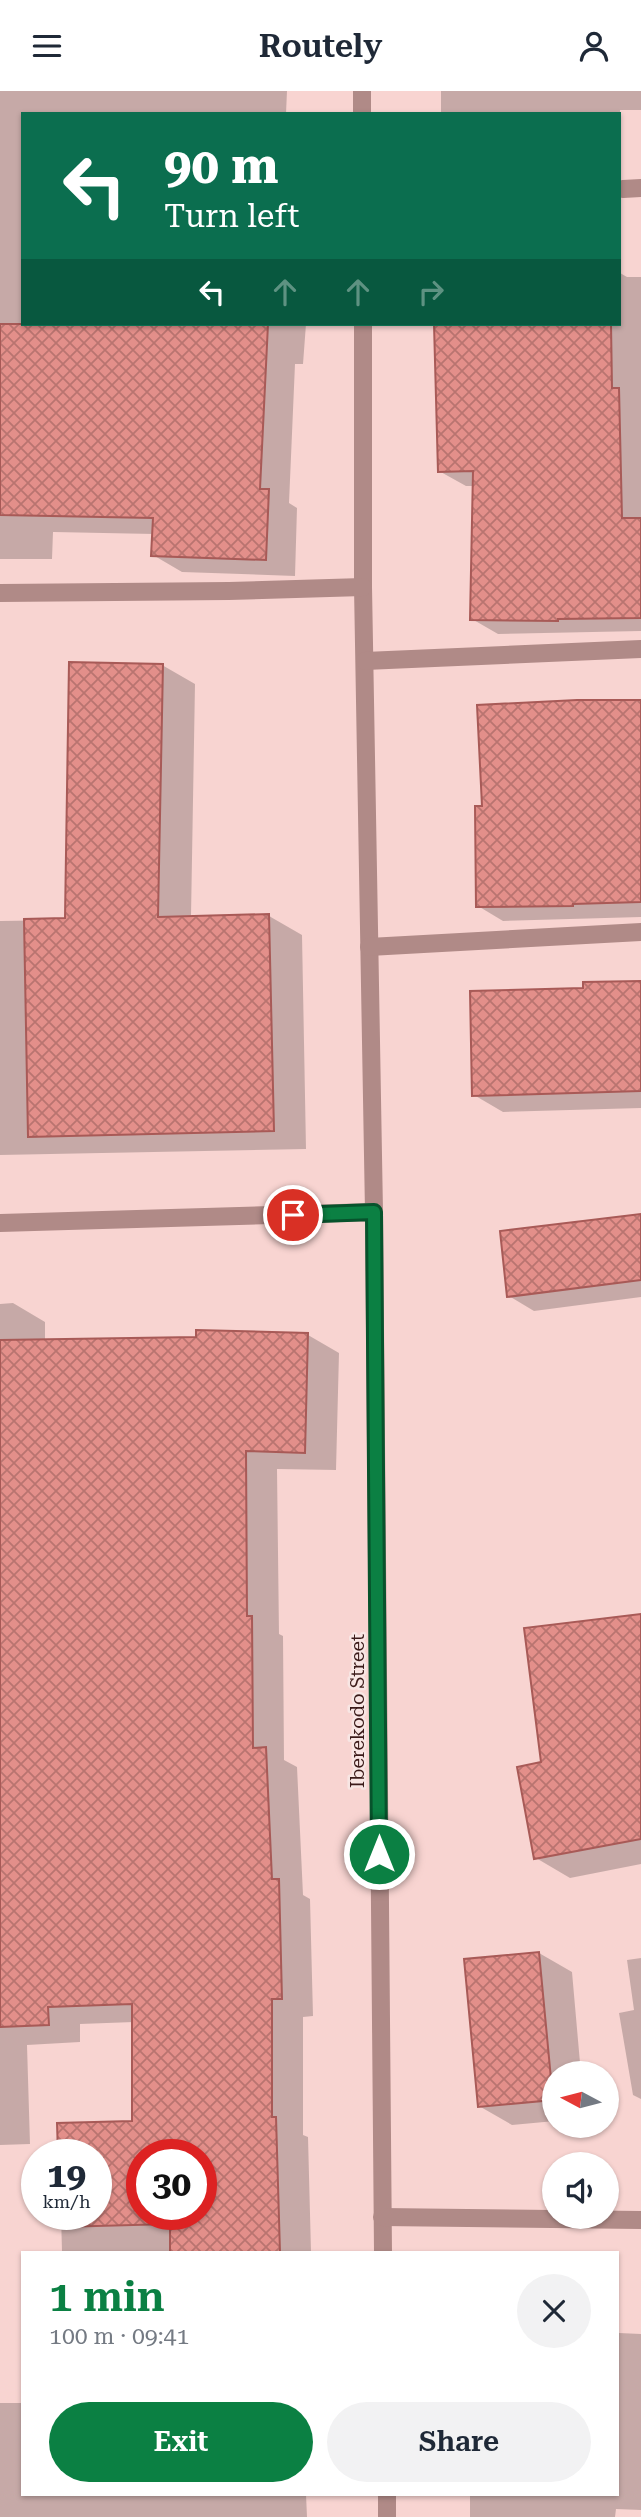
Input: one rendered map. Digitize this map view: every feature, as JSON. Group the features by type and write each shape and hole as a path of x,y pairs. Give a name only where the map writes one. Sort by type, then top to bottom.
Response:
{"street":[{"path":"362,91 362,112"},
{"name":"Iberekodo Street","path":"363,326 363,587 374,1212 383,2251"},
{"path":"0,593 363,587"},
{"path":"365,661 641,649"},
{"path":"369,947 641,932"},
{"path":"0,1223 374,1212"},
{"path":"382,2217 641,2220"},
{"path":"387,2496 387,2517"}],"building":[{"path":"0,324 268,326 260,489 269,489 266,560 151,556 153,518 0,515"},
{"path":"434,326 611,326 612,388 619,388 622,518 641,518 641,618 470,620 473,471 438,472"},
{"path":"69,662 163,664 158,917 269,914 274,1131 28,1137 24,919 65,918"},
{"path":"641,700 641,902 476,907 475,806 482,806 477,705"},
{"path":"641,981 641,1091 472,1096 470,991 583,988 583,982"},
{"path":"641,1214 641,1280 507,1297 500,1231"},
{"path":"196,1330 308,1333 305,1453 246,1451 247,1616 252,1616 253,1748 266,1747 272,1879 279,1879 282,1999 272,1999 272,2117 276,2117 280,2251 170,2251 170,2230 217,2230 217,2139 126,2139 126,2225 112,2226 112,2139 58,2139 57,2123 132,2121 132,2004 48,2007 49,2025 0,2027 0,1340 196,1337"},
{"path":"641,1614 641,1839 534,1859 517,1767 541,1762 524,1628"},
{"path":"539,1952 549,2061 542,2061 542,2101 478,2107 464,1959"}],"route":[{"path":"293,1215 374,1212 379,1854"}]}
